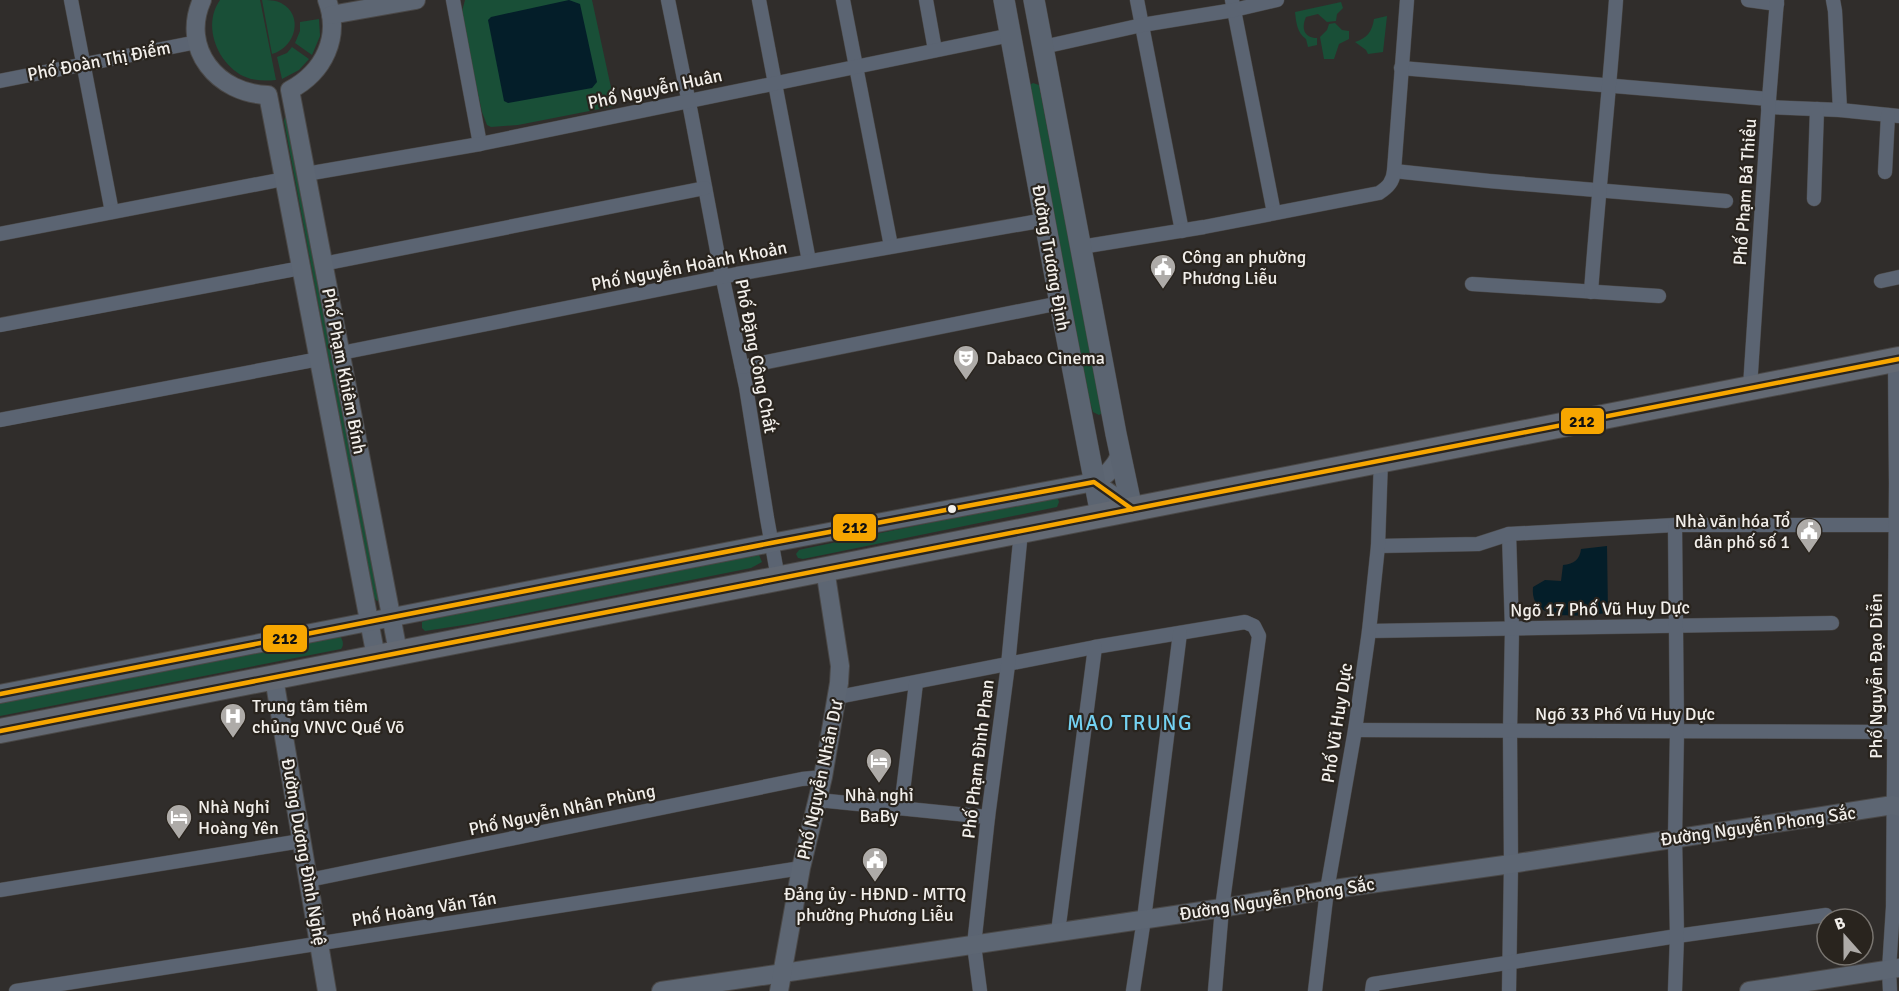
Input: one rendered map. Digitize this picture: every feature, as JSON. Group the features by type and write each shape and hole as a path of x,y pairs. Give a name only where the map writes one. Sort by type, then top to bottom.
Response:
{"highway":[{"path":"0,731 1381,459 1897,360"}],"main road":[{"path":"197,42 196,23 202,0"},
{"path":"329,8 416,0"},
{"name":"Đường Trương Định","path":"1004,0 1101,515"},
{"name":"Đường Trương Định","path":"1034,0 1132,509"},
{"name":"Phố Phạm Khiêm Bính","path":"329,8 332,33 322,63 308,79 290,90 392,618 387,654"},
{"name":"Phố Phạm Khiêm Bính","path":"197,42 211,71 227,85 247,93 268,95 369,621 387,654"},
{"path":"1012,44 1043,47"},
{"path":"0,694 1094,482 1110,470 1120,455"},
{"path":"1094,482 1132,509"},
{"name":"Phố Nguyễn Nhân Dư","path":"779,991 801,868 818,800 838,698 840,666 825,568"},
{"name":"Đường Dương Đình Nghệ","path":"274,678 327,991"},
{"name":"Đường Nguyễn Phong Sắc","path":"661,991 1222,908 1327,890 1897,804"},
{"path":"1749,991 1894,969"}],"street":[{"path":"71,0 112,212"},
{"path":"453,0 480,144"},
{"name":"Phố Đặng Công Chất","path":"668,0 722,277 742,367 778,578"},
{"path":"759,0 809,261"},
{"path":"843,0 891,246"},
{"path":"926,0 935,50"},
{"path":"1137,0 1182,231"},
{"path":"1043,47 1233,5 1277,0"},
{"path":"1081,247 1182,231 1379,193 1392,182 1394,171 1407,0"},
{"path":"1591,292 1616,0"},
{"path":"1748,0 1777,2"},
{"path":"1833,0 1840,110"},
{"name":"Phố Phạm Bá Thiều","path":"1750,387 1777,2"},
{"path":"1233,5 1274,213"},
{"name":"Phố Đoàn Thị Điểm","path":"0,81 197,42"},
{"name":"Phố Nguyễn Huân","path":"306,174 480,144 935,50 1012,44"},
{"path":"1401,68 1894,116 1886,172"},
{"path":"1814,199 1817,109"},
{"path":"1394,171 1726,201"},
{"path":"0,234 284,179"},
{"path":"323,264 705,188"},
{"name":"Phố Nguyễn Hoành Khoản","path":"341,352 722,277 1044,220"},
{"path":"0,324 301,268"},
{"path":"1881,281 1899,277"},
{"path":"1472,284 1659,296"},
{"path":"742,367 1060,303"},
{"path":"0,420 319,359"},
{"name":"Phố Nguyễn Đạo Diễn","path":"1890,991 1894,969 1896,907 1894,525 1898,484 1897,360"},
{"name":"Phố Vũ Huy Dực","path":"1315,991 1327,890 1355,730 1369,631 1378,546 1381,459"},
{"path":"1378,546 1478,544 1509,534 1675,525 1894,525"},
{"path":"1675,525 1677,732 1675,991"},
{"name":"Phố Phạm Đình Phan","path":"980,991 974,945 1008,665 1021,531"},
{"path":"1509,534 1512,629 1509,991"},
{"path":"838,698 1095,647 1245,622 1254,626 1260,636 1222,908 1215,991"},
{"name":"Ngõ 17 Phố Vũ Huy Dực","path":"1369,631 1832,623"},
{"path":"1133,991 1180,633"},
{"path":"1058,932 1095,647"},
{"path":"901,808 916,683"},
{"name":"Ngõ 33 Phố Vũ Huy Dực","path":"1355,730 1894,732"},
{"name":"Phố Nguyễn Nhân Phùng","path":"309,880 802,778 823,777"},
{"path":"818,800 988,817"},
{"path":"0,890 302,841"},
{"name":"Phố Hoàng Văn Tán","path":"16,991 801,868"},
{"path":"1372,991 1373,984 1815,917"}],"green space":[{"path":"220,0 260,0 276,80 247,78 226,62 215,42 213,32 212,21"},
{"path":"262,0 281,3 293,15 295,23 287,45 272,54"},
{"path":"465,0 592,0 615,106 518,125 491,127 487,125 482,112 461,15"},
{"path":"1341,2 1343,8 1337,14 1336,21 1327,22 1318,14 1306,17 1304,25 1306,34 1317,38 1317,45 1308,47 1306,39 1297,27 1295,12"},
{"path":"1387,16 1383,52 1368,54 1355,42 1368,34 1374,19"},
{"path":"319,19 320,36 312,55 295,43 300,31 300,22"},
{"path":"1335,23 1342,30 1349,31 1349,39 1339,44 1334,59 1324,59 1320,37 1329,24"},
{"path":"292,47 309,59 299,70 282,79 277,57 287,53"},
{"path":"1033,83 1039,85 1102,413 1099,415 1093,412 1090,402 1028,86"},
{"path":"285,117 288,117 380,600 377,601 373,596"},
{"path":"1055,497 1059,502 1057,507 803,559 798,558 796,554 803,549"},
{"path":"759,555 762,562 751,568 477,623 425,631 422,628 422,622 430,619"},
{"path":"339,634 343,643 341,649 0,716 0,700"}],"water":[{"path":"569,0 580,4 597,82 592,88 508,103 504,101 488,20 491,17"},
{"path":"1607,546 1608,613 1560,615 1540,607 1534,599 1533,587 1545,580 1561,581 1563,565 1576,560 1581,549"}],"transit line":[{"name":"212","path":"0,731 1899,359"},
{"name":"212","path":"0,694 1094,482 1132,509"}],"place":[{"name":"Công an phường Phương Liễu","path":"1163,290"},
{"name":"Dabaco Cinema","path":"966,381"},
{"name":"Nhà văn hóa Tổ dân phố số 1","path":"1809,554"},
{"name":"Trung tâm tiêm chủng VNVC Quế Võ","path":"233,739"},
{"name":"Nhà nghỉ BaBy","path":"879,784"},
{"name":"Nhà Nghỉ Hoàng Yên","path":"179,840"},
{"name":"Đảng ủy - HĐND - MTTQ phường Phương Liễu","path":"875,883"}],"district":[{"name":"MAO TRUNG","path":"1130,723"}]}
